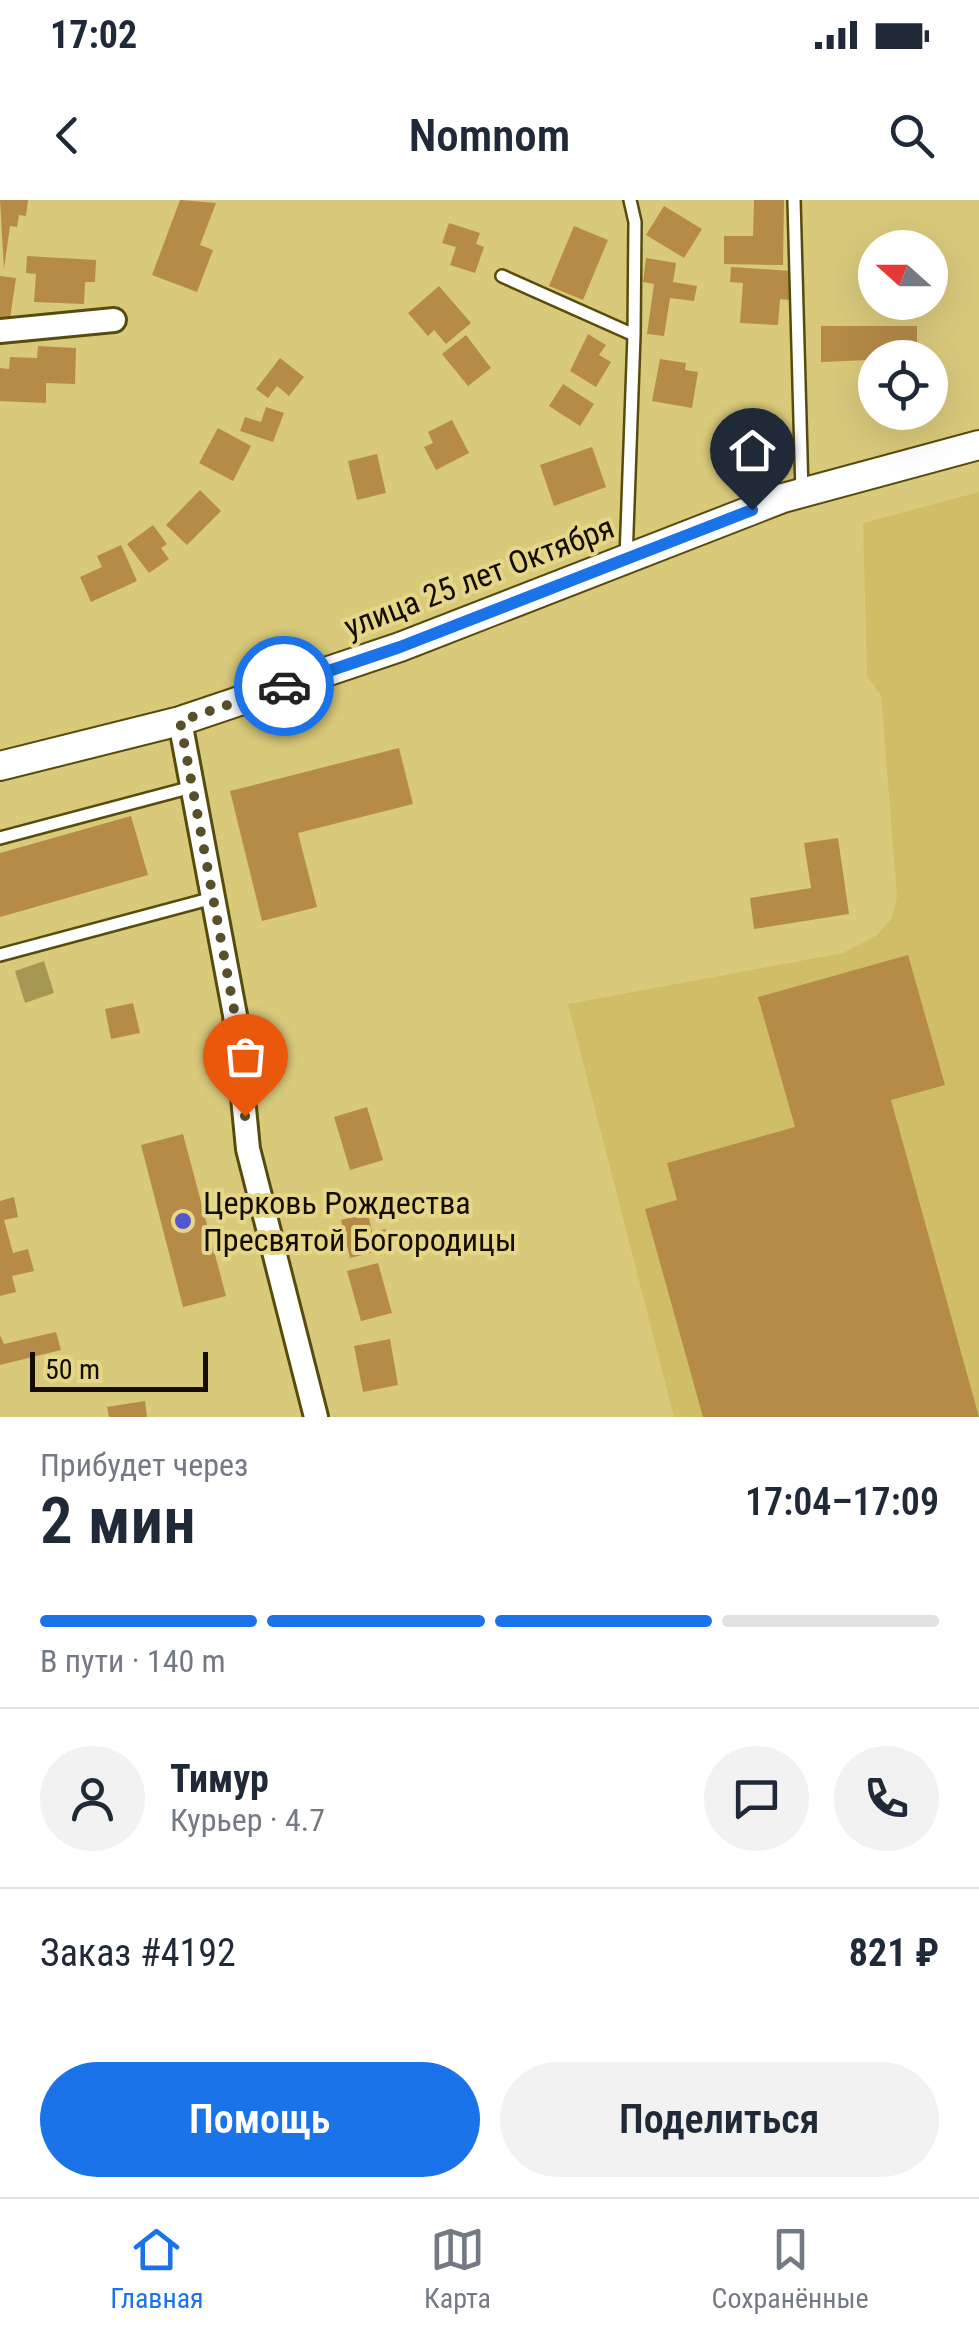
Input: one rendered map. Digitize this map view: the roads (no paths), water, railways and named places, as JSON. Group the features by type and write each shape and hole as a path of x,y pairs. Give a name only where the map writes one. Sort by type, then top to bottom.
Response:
{"street":[{"path":"0,331 114,320"},
{"name":"улица 25 лет Октября","path":"0,766 180,721 400,647 802,492 979,444"},
{"path":"180,721 235,1015 248,1149 316,1417"}],"lane":[{"path":"626,559 634,336 635,222 630,200"},
{"path":"794,200 802,492"},
{"path":"502,276 634,336"},
{"path":"0,838 192,787"},
{"path":"0,955 213,898"}],"place":[{"name":"Церковь Рождества Пресвятой Богородицы","path":"183,1221"}]}
